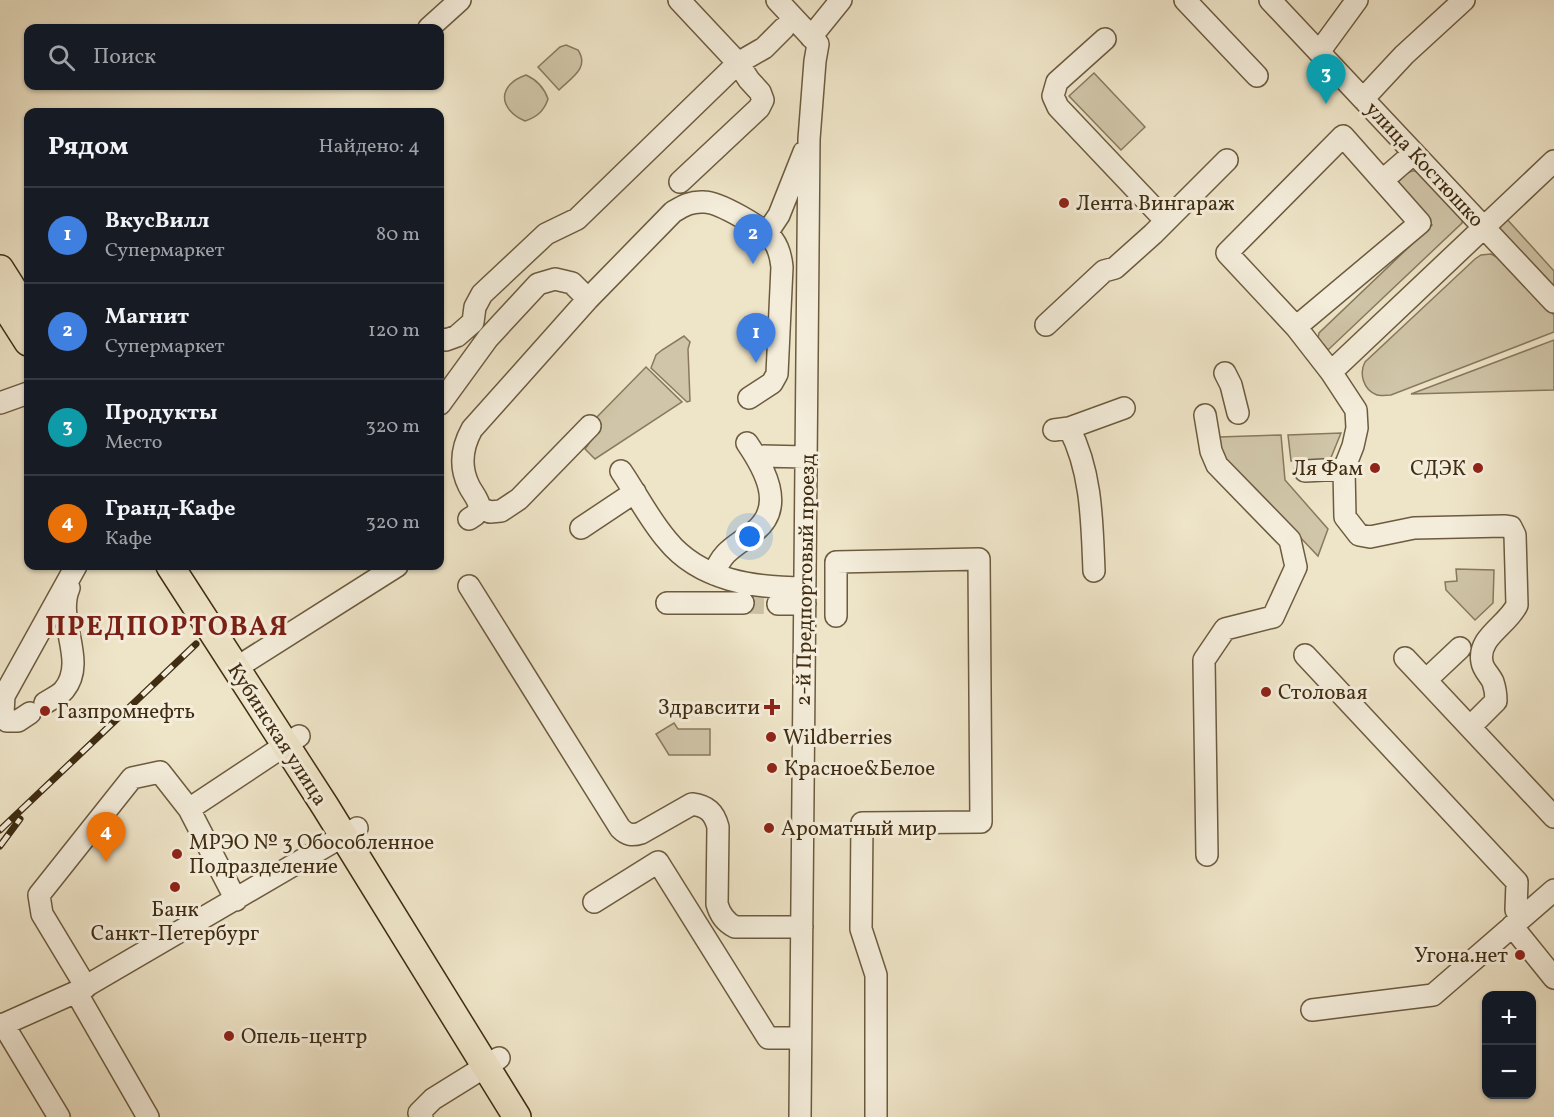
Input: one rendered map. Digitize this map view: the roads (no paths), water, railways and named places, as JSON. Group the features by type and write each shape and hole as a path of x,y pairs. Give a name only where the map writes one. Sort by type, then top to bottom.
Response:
{"main road":[{"path":"0,269 24,308"},
{"path":"0,298 24,336"},
{"name":"Кубинская улица","path":"173,570 243,664 493,1062 536,1117"},
{"name":"Кубинская улица","path":"191,570 243,664"},
{"name":"Кубинская улица","path":"493,1062 517,1117"}],"street":[{"path":"433,24 460,0"},
{"path":"679,0 738,63 760,92 763,100 759,108 680,182"},
{"path":"760,0 784,28 814,47"},
{"path":"777,0 814,47"},
{"path":"814,47 841,0"},
{"path":"1185,0 1257,76"},
{"name":"улица Костюшко","path":"1270,0 1554,302"},
{"path":"1319,52 1357,0"},
{"path":"1363,99 1404,55 1464,0"},
{"path":"444,340 457,336 473,322 475,307 483,294 546,234 577,219 738,63 764,48 784,28"},
{"path":"1105,39 1057,82 1053,96 1058,107 1166,221"},
{"name":"2-й Предпортовый проезд","path":"800,1117 809,139 814,47"},
{"path":"1296,327 1420,223 1343,136 1227,253 1296,327 1331,372 1356,410 1357,428 1344,469 1345,517 1359,535 1370,537 1414,528 1511,527 1515,535 1517,605 1513,615 1488,639 1481,655 1482,666 1493,681 1497,701 1470,727"},
{"path":"767,233 779,216 809,139"},
{"path":"1383,180 1414,153"},
{"path":"1046,325 1104,271 1115,268 1227,160"},
{"path":"1331,372 1554,161"},
{"path":"590,426 519,499 501,511 474,514 478,500 469,486 462,457 465,442 472,429 588,299 673,212 688,203 706,201 722,208 767,233 780,254 782,267 777,374 772,383 749,398"},
{"path":"444,398 488,338 538,284 555,279 572,283 588,299"},
{"path":"1225,373 1231,385 1238,414"},
{"path":"0,403 24,394"},
{"path":"1094,571 1092,510 1082,459 1062,429 1124,408"},
{"path":"1204,414 1211,451 1217,465 1290,540 1296,567 1274,616 1225,629 1204,660 1207,855"},
{"path":"714,574 725,552 756,531 764,523 769,512 771,500 769,483 763,468 751,450 806,457"},
{"path":"1305,471 1344,469"},
{"path":"621,471 667,540 683,556 702,569 749,584 805,596"},
{"path":"581,528 635,492"},
{"path":"836,616 836,562 979,559 981,822 862,823 861,929 876,975 876,1117"},
{"path":"74,570 4,696 3,713 7,721 18,721 64,691 71,677 73,662 64,602 80,570"},
{"path":"243,664 391,570"},
{"path":"469,586 620,828 626,834 634,836 692,804 701,805 716,817 718,826 717,904 727,922 735,927 802,927"},
{"path":"778,604 805,596"},
{"path":"667,603 743,603"},
{"path":"1426,680 1460,648"},
{"path":"1305,655 1517,882 1517,922 1554,978"},
{"path":"1405,658 1554,817"},
{"path":"189,810 292,740"},
{"path":"148,1117 42,914 39,895 132,778 160,772 189,810 236,900"},
{"path":"59,1117 2,1025 81,990 350,832"},
{"path":"594,902 658,862 768,1038 800,1038"},
{"path":"1312,1010 1433,995 1554,890"},
{"path":"419,1116 433,1099 493,1062"}],"tunnel":[{"path":"743,603 778,604"}],"railway":[{"path":"0,830 196,644"},
{"path":"0,846 20,819"}],"place":[{"name":"Продукты","path":"1326,104"},
{"name":"Лента Вингараж","path":"1064,203"},
{"name":"Магнит","path":"753,264"},
{"name":"ВкусВилл","path":"756,363"},
{"name":"Ля Фам","path":"1375,468"},
{"name":"СДЭК","path":"1478,468"},
{"name":"Столовая","path":"1266,692"},
{"name":"Здравсити","path":"772,707"},
{"name":"Газпромнефть","path":"45,711"},
{"name":"Wildberries","path":"771,737"},
{"name":"Красное&Белое","path":"772,768"},
{"name":"Ароматный мир","path":"769,828"},
{"name":"МРЭО № 3 Обособленное Подразделение","path":"177,854"},
{"name":"Гранд-Кафе","path":"106,862"},
{"name":"Банк Санкт-Петербург","path":"175,887"},
{"name":"Угона.нет","path":"1520,955"},
{"name":"Опель-центр","path":"229,1036"}],"district":[{"name":"ПРЕДПОРТОВАЯ","path":"167,626"}]}
